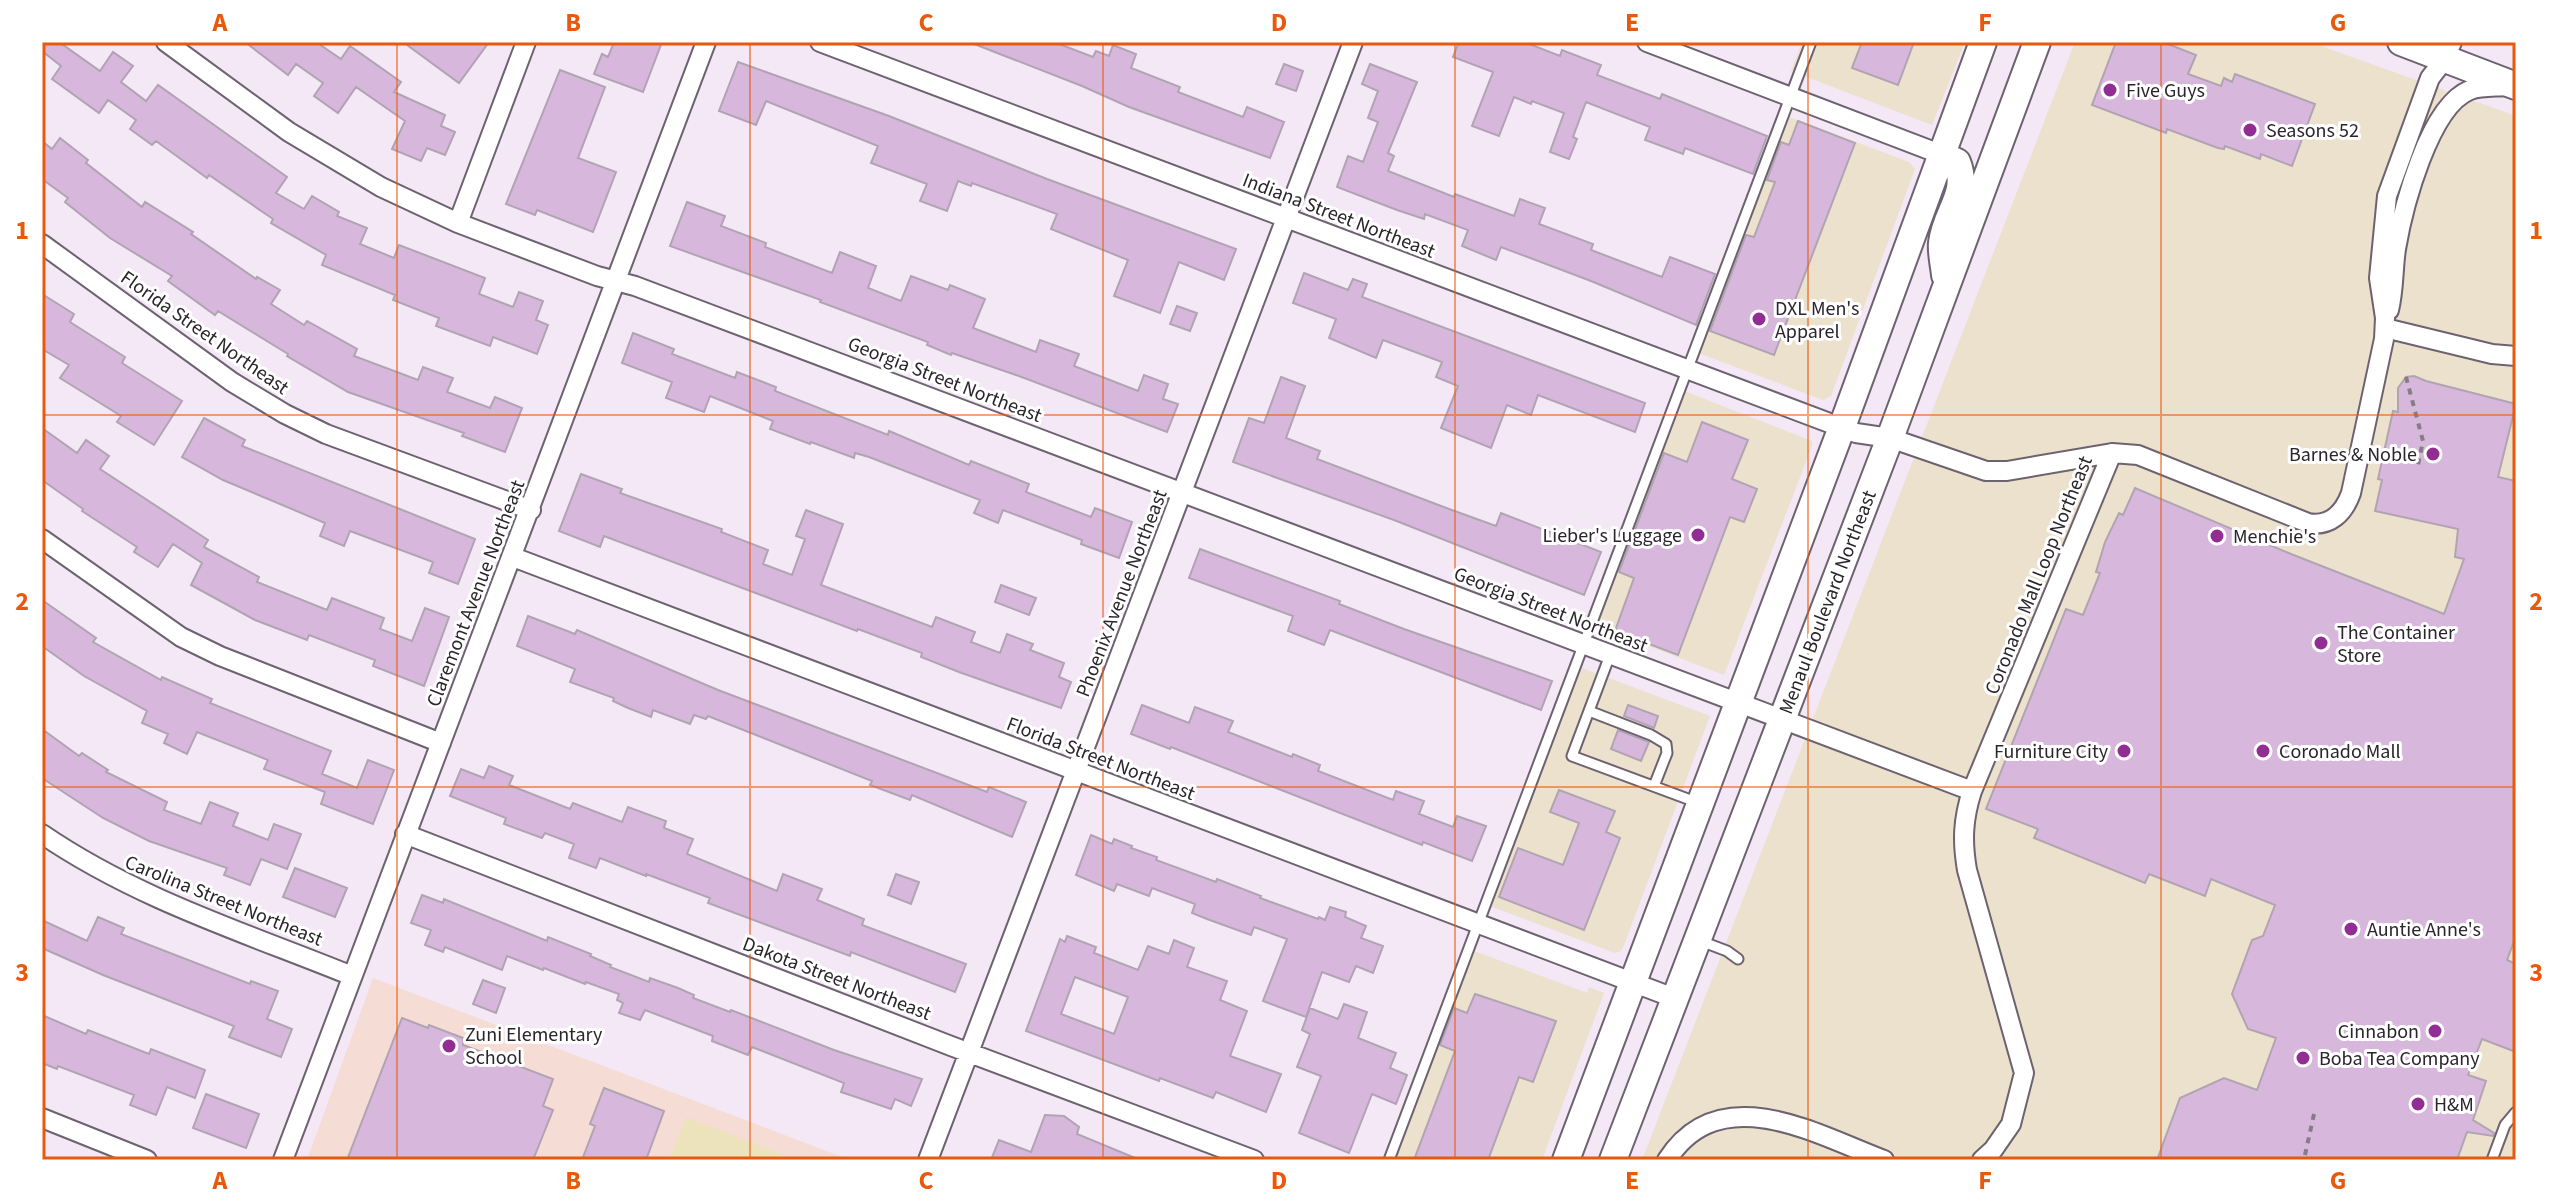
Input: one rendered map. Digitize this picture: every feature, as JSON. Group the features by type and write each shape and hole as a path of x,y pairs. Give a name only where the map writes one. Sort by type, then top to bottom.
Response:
{"main road":[{"path":"1566,1160 1842,427 1983,42"},
{"name":"Menaul Boulevard Northeast","path":"1613,1160 1890,438 2037,42"},
{"path":"2401,42 2448,51 2514,86"},
{"path":"1940,154 1957,162 1962,172 1962,188 1942,242 1946,283"}],"street":[{"name":"Georgia Street Northeast","path":"166,42 289,132 381,187 458,223 597,276 615,279 1972,791"},
{"path":"458,223 526,42"},
{"name":"Claremont Avenue Northeast","path":"283,1160 706,42"},
{"name":"Indiana Street Northeast","path":"820,42 1686,370 1866,435 1890,438 1965,465 1997,471 2112,453"},
{"name":"Phoenix Avenue Northeast","path":"928,1160 1353,42"},
{"path":"1647,42 1940,154"},
{"path":"2385,328 2379,278 2387,196 2430,78 2448,51"},
{"path":"2385,328 2396,249 2423,154 2437,123 2455,99 2471,89 2514,86"},
{"name":"Florida Street Northeast","path":"42,244 232,382 285,414 326,434 531,510"},
{"path":"2385,328 2492,354 2516,356"},
{"name":"Coronado Mall Loop Northeast","path":"1982,1160 2011,1124 2024,1073 1965,858 1963,825 1972,791 2112,453 2138,455 2308,523 2326,523 2342,511 2351,493 2385,328"},
{"path":"42,539 181,637 220,656 441,743"},
{"name":"Florida Street Northeast","path":"513,557 1674,998"},
{"name":"Carolina Street Northeast","path":"42,834 111,877 147,895 352,976"},
{"name":"Dakota Street Northeast","path":"405,834 1254,1160"},
{"path":"1667,1160 1686,1139 1711,1124 1726,1118 1746,1116 1780,1120 1884,1160"},
{"path":"42,1118 147,1160"}],"lane":[{"path":"1389,1160 1811,42"},
{"path":"1610,655 1572,756 1700,803"},
{"path":"1589,711 1666,744 1667,753 1654,786"},
{"path":"1697,940 1727,951 1738,959"},
{"path":"2492,1160 2505,1125 2516,1112"}],"path":[{"path":"2406,377 2423,441 2418,465"},
{"path":"2305,1155 2314,1114"}],"shaded area":[{"path":"1802,42 1965,42 1932,125 1791,71"},
{"path":"2075,42 2310,42 2516,116 2516,1160 1642,1160"},
{"path":"1789,117 1909,162 1915,169 1831,396 1823,400 1696,352"},
{"path":"1684,391 1812,441 1724,675 1596,626"},
{"path":"1579,667 1710,716 1624,945 1621,951 1615,953 1490,906"},
{"path":"1474,951 1587,993 1589,987 1604,993 1542,1160 1393,1160"},
{"name":"Zuni Elementary School","path":"373,978 850,1160 307,1160"}],"sand":[{"path":"686,1117 784,1155 782,1160 669,1160"}],"building":[{"path":"42,42 59,42 100,71 113,52 133,66 121,82 146,101 158,85 287,177 276,193 304,209 312,196 339,212 337,216 367,228 360,244 394,258 399,245 485,278 479,294 513,307 519,292 543,301 536,320 548,325 537,354 493,337 490,346 436,326 439,318 393,300 395,295 322,265 326,255 271,223 273,219 209,175 207,178 156,141 152,145 130,129 136,120 108,100 99,113 52,79 61,66 42,51"},
{"path":"245,42 316,42 341,59 350,46 401,82 394,92 445,115 441,126 455,132 445,155 427,148 421,161 392,149 405,121 356,87 338,113 314,96 323,83 296,64 288,75"},
{"path":"403,42 489,42 459,83"},
{"path":"614,42 662,42 643,92 594,74 602,54 608,57"},
{"path":"969,42 1054,42 1093,57 1096,51 1109,56 1113,45 1136,54 1131,68 1180,87 1178,92 1243,117 1247,107 1284,122 1270,158 1129,107"},
{"path":"1459,42 1524,42 1560,56 1562,50 1601,65 1597,75 1660,99 1662,94 1767,136 1753,174 1685,148 1683,154 1645,140 1650,127 1586,102 1573,137 1577,139 1569,159 1550,152 1564,113 1532,101 1531,104 1514,97 1499,136 1472,126 1493,72 1453,57"},
{"path":"1862,42 1914,42 1898,85 1852,68"},
{"path":"2116,42 2163,42 2196,55 2188,74 2221,86 2224,78 2232,82 2235,74 2315,104 2292,166 2261,154 2260,159 2225,146 2224,149 2218,148 2167,129 2166,133 2092,105"},
{"path":"738,62 889,116 1236,249 1224,280 1179,262 1160,313 1114,296 1128,260 1051,229 1057,214 972,183 971,186 958,181 947,211 920,201 927,184 871,163 878,146 766,101 756,125 719,111"},
{"path":"1284,64 1303,71 1296,91 1276,84"},
{"path":"1370,64 1417,82 1388,153 1394,156 1388,171 1514,216 1520,199 1545,208 1539,224 1593,244 1591,250 1662,277 1670,257 1715,274 1696,325 1501,247 1496,260 1462,246 1468,230 1425,214 1424,219 1337,187 1348,156 1363,162 1378,122 1368,118 1378,91 1362,84"},
{"path":"560,70 605,87 578,158 616,172 593,232 537,210 535,215 506,204"},
{"path":"1798,121 1855,143 1774,355 1710,331 1746,235 1754,237 1775,182 1767,180 1781,142 1789,145"},
{"path":"60,138 142,207 145,202 193,232 191,234 256,279 280,290 271,304 304,325 307,321 357,349 354,356 418,380 423,367 453,378 447,392 490,408 495,397 522,408 505,452 462,436 464,433 348,392 218,311 215,315 168,281 172,276 110,238 65,202 68,198 42,179 42,141 52,149"},
{"path":"687,202 725,216 721,226 832,273 840,252 876,266 868,288 901,301 911,276 948,290 950,285 985,299 973,328 1036,352 1040,340 1079,354 1074,366 1138,391 1144,375 1168,384 1163,399 1178,404 1167,432 1016,375 951,355 927,345 928,342 821,300 670,246"},
{"path":"1304,273 1348,290 1353,279 1367,284 1362,297 1645,403 1635,432 1538,395 1531,415 1507,405 1491,448 1441,428 1458,386 1436,377 1442,362 1383,340 1376,358 1329,338 1336,319 1293,303"},
{"path":"42,294 74,314 70,322 125,357 122,363 182,401 154,445 117,422 121,416 60,378 69,365 42,349"},
{"path":"1177,306 1197,313 1190,331 1170,324"},
{"path":"633,333 674,349 672,354 735,378 737,372 776,387 775,391 888,435 889,431 969,465 971,461 1029,484 1026,492 1091,517 1095,508 1132,522 1119,558 1081,544 1082,540 1003,510 998,523 974,513 980,500 869,457 855,453 854,458 770,429 773,421 710,396 704,412 666,398 672,382 622,363"},
{"name":"Coronado Mall","path":"2414,376 2516,404 2498,477 2516,481 2516,936 2507,960 2516,964 2516,1052 2482,1039 2468,1075 2486,1081 2473,1120 2494,1133 2493,1136 2467,1132 2457,1160 2157,1160 2180,1098 2224,1078 2257,1090 2276,1038 2248,1029 2232,994 2252,940 2263,936 2275,905 2211,879 2205,896 2149,874 2145,883 2034,838 2038,829 1986,809 2066,609 2083,615 2100,573 2096,572 2105,542 2119,513 2123,515 2135,488 2444,614 2464,559 2455,557 2458,529 2375,511 2382,480 2378,479 2393,411 2398,412 2398,388 2406,377"},
{"path":"1281,377 1305,386 1286,438 1320,451 1317,459 1449,509 1496,526 1501,513 1601,552 1584,595 1394,520 1233,462 1249,418 1264,423"},
{"path":"204,418 245,440 242,446 475,539 458,584 429,573 433,562 350,531 344,546 320,536 325,523 223,480 182,457"},
{"path":"1702,422 1748,440 1732,479 1757,489 1744,522 1730,517 1678,655 1615,631 1634,578 1619,572 1664,453 1687,462"},
{"path":"42,428 77,453 86,440 109,456 100,469 208,540 204,547 259,577 257,582 327,610 332,598 384,618 380,629 412,641 425,608 449,617 424,686 373,666 375,660 309,635 307,640 255,620 191,585 202,563 173,544 158,567 134,552 137,547 42,480"},
{"path":"581,474 622,489 620,493 722,529 721,532 768,550 763,564 792,575 805,539 796,536 806,510 843,524 821,585 932,627 936,617 975,632 971,642 1000,653 1007,634 1033,644 1030,650 1064,663 1059,677 1071,682 1061,708 921,657 922,653 604,536 600,547 559,531"},
{"path":"1200,549 1340,601 1339,604 1404,629 1552,681 1541,710 1330,630 1324,645 1288,631 1293,616 1189,578"},
{"path":"1001,585 1036,598 1029,615 995,602"},
{"path":"42,600 96,638 93,642 161,680 162,677 212,699 210,703 331,751 322,774 357,788 368,760 394,770 373,824 321,804 325,792 264,769 268,760 197,732 187,754 164,743 168,734 142,723 147,711 84,676 42,646"},
{"path":"528,616 575,634 577,630 718,690 987,792 989,787 1026,802 1012,837 912,795 910,800 870,785 872,781 708,716 706,719 694,715 690,724 653,710 651,717 613,701 614,698 570,682 575,669 517,646"},
{"path":"1142,705 1189,723 1195,707 1233,721 1228,732 1320,765 1318,771 1393,800 1396,791 1424,801 1419,814 1453,827 1457,816 1486,826 1472,861 1423,842 1422,845 1131,734"},
{"path":"1628,705 1658,716 1654,728 1624,716"},
{"path":"42,729 79,756 82,753 108,770 106,772 167,802 164,810 201,824 210,802 238,813 233,826 268,840 274,824 301,834 287,869 261,859 250,885 224,875 227,868 149,841 103,818 42,778"},
{"path":"1618,730 1649,742 1641,761 1611,749"},
{"path":"489,766 513,776 509,785 570,809 573,803 622,822 628,807 666,821 664,828 693,839 687,854 777,891 783,874 822,889 817,900 864,919 862,925 966,964 955,992 708,903 710,898 600,858 596,868 569,858 574,844 545,833 542,838 504,824 506,818 450,796 461,769 484,778"},
{"path":"1559,790 1615,811 1606,832 1620,838 1584,930 1499,897 1518,848 1563,865 1579,823 1550,812"},
{"path":"1091,835 1112,844 1114,839 1157,857 1156,860 1216,882 1217,879 1318,919 1325,920 1330,907 1346,912 1345,917 1366,926 1361,938 1383,946 1373,973 1356,966 1349,982 1322,972 1306,1017 1263,1001 1287,939 1254,927 1251,935 1207,919 1192,913 1195,904 1152,888 1149,896 1117,884 1114,891 1076,875"},
{"path":"295,868 347,888 335,917 283,897"},
{"path":"896,874 919,882 911,904 888,895"},
{"path":"422,895 443,903 444,899 547,941 548,937 649,982 650,978 730,1012 922,1079 911,1106 895,1099 891,1109 841,1092 844,1083 752,1047 748,1055 712,1041 713,1036 645,1010 640,1020 619,1013 623,1003 617,1000 619,994 586,982 507,956 502,970 445,947 443,952 425,945 431,930 411,923"},
{"path":"98,917 124,928 121,934 250,984 251,981 278,991 267,1019 292,1029 281,1057 229,1037 234,1026 42,948 42,920 87,941"},
{"path":"1067,936 1096,947 1094,953 1138,970 1148,946 1169,954 1174,940 1194,948 1187,967 1227,981 1220,1000 1247,1011 1230,1056 1281,1074 1266,1112 1216,1092 1213,1098 1160,1078 1159,1081 1026,1031 1060,939 1065,942","holes":["1075,977 1128,997 1114,1034 1061,1014"]},
{"path":"483,980 505,988 496,1013 473,1004"},
{"path":"1475,994 1556,1021 1533,1082 1519,1077 1488,1160 1414,1160 1455,1051 1440,1045 1454,1008 1467,1013"},
{"path":"1344,1004 1367,1012 1358,1038 1396,1053 1390,1068 1407,1075 1396,1104 1372,1094 1349,1153 1299,1133 1321,1076 1297,1067 1310,1034 1302,1030 1310,1008 1338,1019"},
{"path":"42,1015 86,1034 88,1030 149,1054 151,1049 205,1070 195,1098 167,1087 156,1115 130,1105 134,1095 58,1066 57,1069 42,1063"},
{"path":"402,1018 463,1038 463,1045 553,1079 543,1106 553,1110 533,1160 347,1160"},
{"path":"604,1088 664,1111 646,1160 582,1160 595,1126 590,1124"},
{"path":"206,1094 259,1114 246,1148 193,1128"},
{"path":"1045,1115 1064,1116 1079,1127 1077,1134 1140,1160 991,1160 999,1140 1031,1152"}],"place":[{"name":"Five Guys","path":"2110,90"},
{"name":"Seasons 52","path":"2250,130"},
{"name":"DXL Men's Apparel","path":"1759,319"},
{"name":"Barnes & Noble","path":"2433,454"},
{"name":"Lieber's Luggage","path":"1698,535"},
{"name":"Menchie's","path":"2217,536"},
{"name":"The Container Store","path":"2321,643"},
{"name":"Furniture City","path":"2124,751"},
{"name":"Coronado Mall","path":"2263,751"},
{"name":"Auntie Anne's","path":"2351,929"},
{"name":"Cinnabon","path":"2435,1031"},
{"name":"Zuni Elementary School","path":"449,1046"},
{"name":"Boba Tea Company","path":"2303,1058"},
{"name":"H&M","path":"2418,1104"}]}
